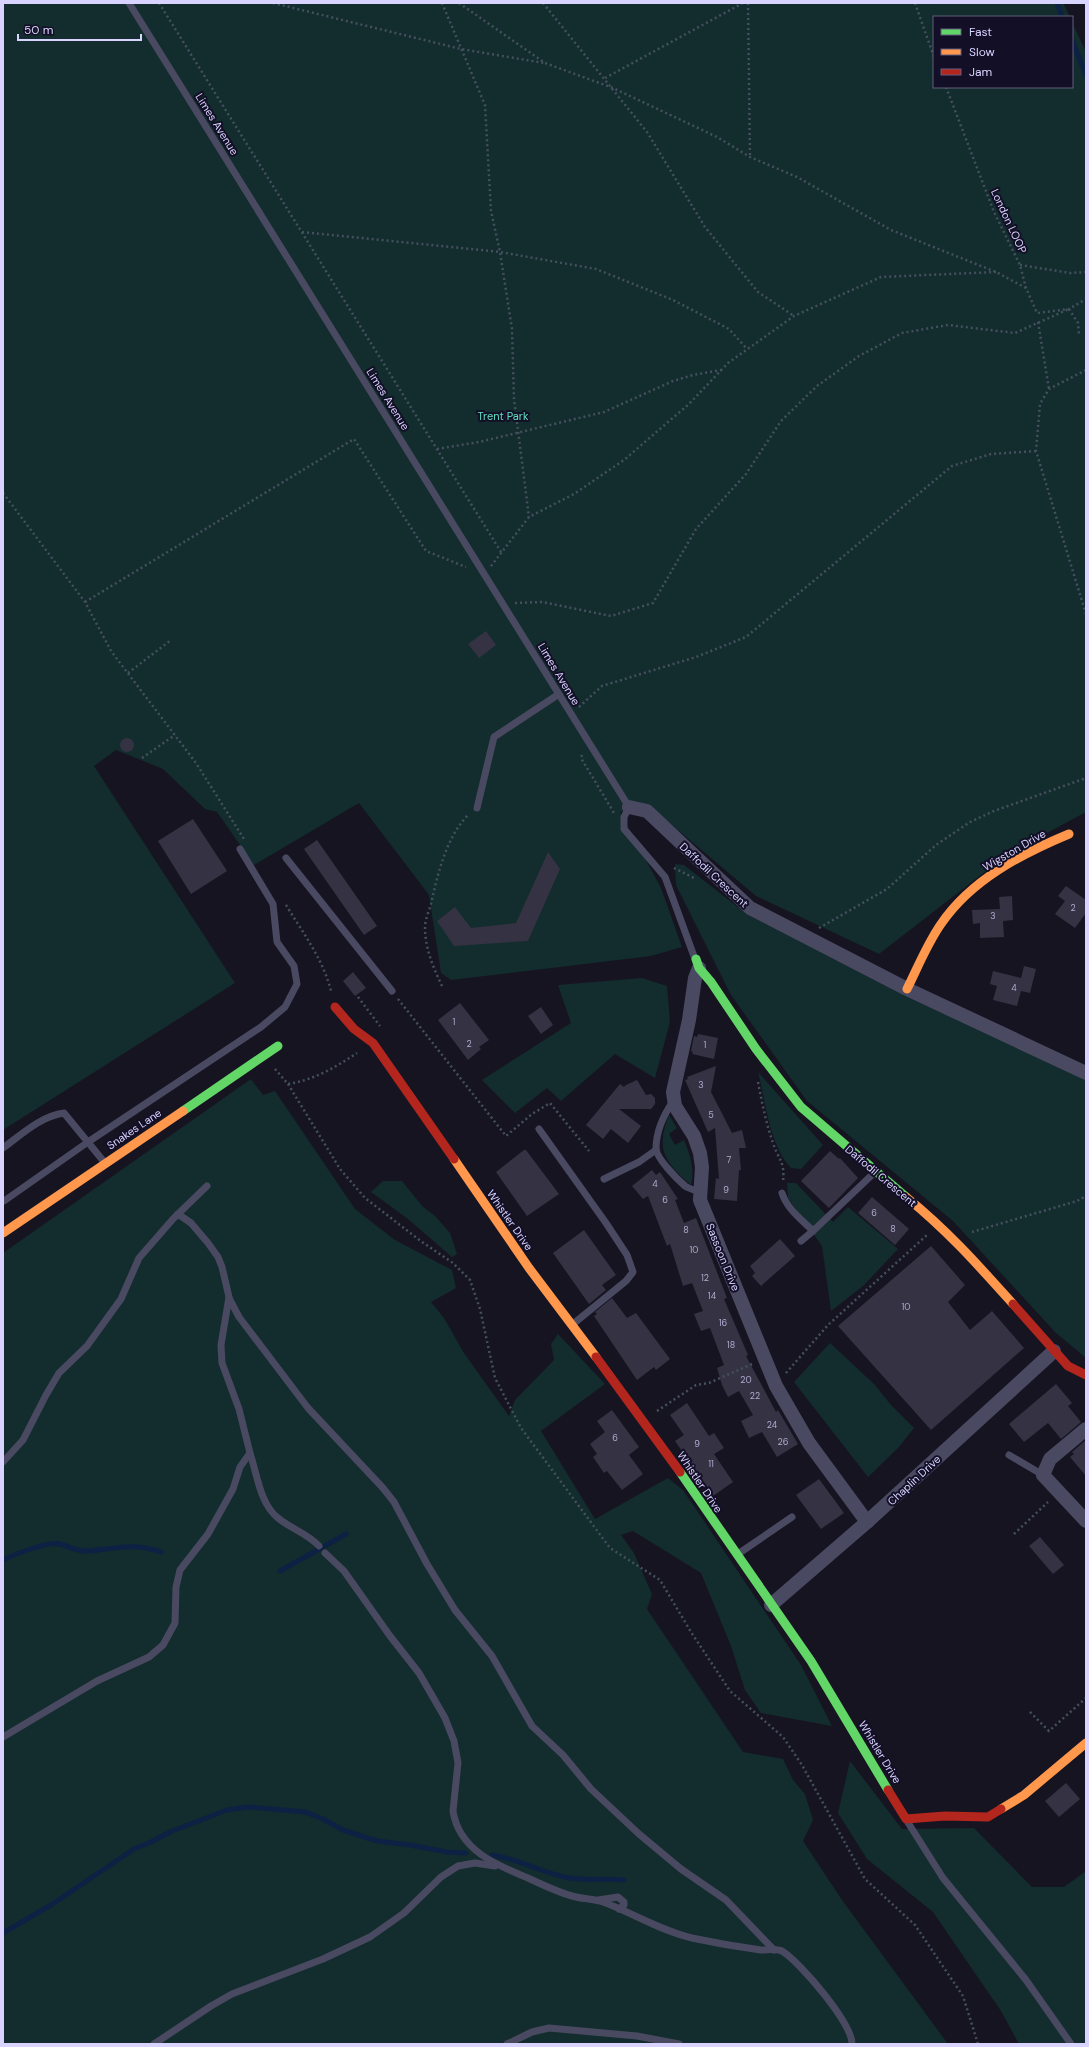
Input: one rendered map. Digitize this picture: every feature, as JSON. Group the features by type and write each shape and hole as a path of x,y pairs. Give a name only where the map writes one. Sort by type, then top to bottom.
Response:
{"street":[{"name":"Daffodil Crescent","path":"629,807 647,811 750,908 907,989 1086,1073"},
{"name":"Wigston Drive","path":"907,989 941,924 957,904 990,877 1029,853 1069,834"},
{"name":"Daffodil Crescent","path":"698,964 756,1049 801,1107 875,1172 939,1224 968,1253 1068,1366 1086,1375"},
{"path":"674,1099 673,1092 689,1020 698,964"},
{"name":"Whistler Drive","path":"335,1007 354,1029 373,1043 529,1268 573,1324 644,1421 736,1556 811,1661 906,1819"},
{"name":"Snakes Lane","path":"3,1233 278,1046"},
{"name":"Sassoon Drive","path":"674,1099 676,1106 694,1136 700,1153 702,1167 700,1200 764,1360 776,1386 809,1443 867,1522"},
{"name":"Chaplin Drive","path":"771,1605 867,1522 1054,1351"},
{"path":"1086,1429 1050,1459 1043,1475 1086,1521"},
{"path":"906,1819 945,1816 988,1817 1024,1795 1086,1743"}],"lane":[{"name":"Limes Avenue","path":"129,3 629,807"},
{"path":"477,808 494,737 559,694"},
{"path":"629,807 624,817 624,829 665,877 698,964"},
{"path":"4,1201 88,1142 260,1027 285,1007 297,984 294,966 277,942 273,904 240,850"},
{"path":"286,858 392,991"},
{"path":"674,1099 663,1116 656,1150 662,1162 686,1187 700,1192"},
{"path":"3,1148 39,1122 53,1115 64,1113 105,1164"},
{"path":"539,1130 606,1223 627,1255 633,1272 626,1281 573,1324"},
{"path":"604,1179 639,1162 656,1150"},
{"path":"801,1241 875,1172"},
{"path":"3,1462 23,1440 59,1373 87,1346 121,1299 139,1258 178,1214 207,1186"},
{"path":"782,1193 784,1200 792,1210 813,1231"},
{"path":"178,1214 184,1216 191,1223 218,1257 222,1267 228,1297 228,1308 223,1322 222,1363 239,1409 250,1453 265,1501 279,1519 308,1536 319,1546"},
{"path":"228,1297 239,1317 308,1408 383,1488 394,1502 427,1564 456,1610 489,1651 532,1726 563,1755 591,1788 639,1834 681,1869 726,1900 774,1950"},
{"path":"3,1737 97,1680 149,1657 163,1645 175,1623 176,1587 180,1570 208,1534 233,1489 240,1467 250,1453"},
{"path":"1009,1455 1043,1475"},
{"path":"736,1556 792,1517"},
{"path":"325,1553 344,1571 425,1682 438,1703 450,1729 458,1763 453,1811 457,1827 469,1845 498,1866 550,1888 576,1897 595,1900 620,1909 656,1926 690,1938 763,1950 781,1951 792,1959 823,1992 848,2029 852,2044"},
{"path":"906,1819 944,1878 1026,1980 1071,2044"},
{"path":"154,2044 211,2006 232,1994 322,1959 370,1937 404,1913 441,1877 458,1866 475,1863 498,1866"},
{"path":"595,1900 618,1897 624,1902 624,1905 620,1909"},
{"path":"506,2044 532,2032 549,2028 637,2036 680,2044"}],"path":[{"path":"159,3 502,553 529,517 574,494 624,460 689,404 721,370 747,349 794,316 881,277 996,272"},
{"path":"273,3 461,49 545,63 613,88 717,137 750,157 797,177 891,230 996,272 1026,288"},
{"path":"442,3 485,105 491,211 500,252 512,329 514,399 529,517"},
{"path":"459,3 545,63"},
{"path":"543,3 647,132 705,227 758,292 794,316"},
{"path":"605,78 743,3"},
{"path":"748,3 750,157"},
{"path":"915,3 933,54"},
{"name":"London LOOP","path":"946,88 994,212 1020,265 1026,288 1038,313 1069,309 1086,299"},
{"path":"301,232 500,252 596,269 673,300 729,328 747,349"},
{"path":"1020,265 1070,273 1086,272"},
{"path":"502,604 542,602 611,616 653,603 696,529 746,474 781,421 817,386 859,356 902,333 948,325 1015,333 1069,309 1078,323 1079,335"},
{"path":"1038,322 1049,389"},
{"path":"437,449 518,433 604,412 673,381 721,370"},
{"path":"1086,370 1049,389 1040,404 1036,451 1086,614"},
{"path":"85,602 354,439 426,551 484,574"},
{"path":"571,714 602,686 696,656 746,637 952,466 991,454 1036,451"},
{"path":"3,493 85,602 111,651 196,763 247,844"},
{"path":"128,673 170,640"},
{"path":"142,758 175,735"},
{"path":"808,938 814,930 887,889 936,845 970,822 994,811 1086,778"},
{"path":"442,986 430,958 425,927 437,877 449,845 460,823 477,808"},
{"path":"281,898 315,952 327,976 335,1007"},
{"path":"392,991 506,1136 532,1114 550,1103 588,1151"},
{"path":"288,1084 307,1082 340,1064 373,1043 380,1024 358,997"},
{"path":"265,1055 288,1084 340,1169 365,1198 422,1242 453,1263 470,1280 480,1309 495,1378 521,1428 610,1548 660,1580 730,1691 783,1737 802,1765 865,1879 915,1925 963,1996 978,2044"},
{"path":"757,1078 763,1110 774,1145 784,1167 782,1193"},
{"path":"950,1235 967,1234 1077,1201 1086,1196"},
{"path":"776,1386 828,1324 939,1224"},
{"path":"644,1421 696,1385 709,1383 764,1360"},
{"path":"1014,1534 1059,1492"},
{"path":"1030,1712 1049,1731 1086,1698"}],"green space":[{"name":"Trent Park","path":"3,3 1063,3 1070,16 933,16 933,88 1073,88 1073,24 1086,52 1086,812 1008,854 879,954 756,896 647,804 620,812 661,888 682,947 651,956 451,980 441,973 429,895 359,803 254,865 217,812 205,809 163,769 116,750 94,766 235,983 3,1130"},
{"path":"675,864 684,865 748,915 1086,1080 1086,1358 1055,1332 953,1221 807,1101 731,995 676,885"},
{"path":"642,978 667,986 670,1022 655,1078 615,1054 561,1101 547,1088 515,1113 482,1080 571,1023 558,985"},
{"path":"758,1072 823,1145 801,1169 791,1168 778,1147 769,1123"},
{"path":"251,1079 263,1095 275,1091 355,1209 395,1240 452,1270 456,1288 431,1302 444,1318 464,1353 509,1416 515,1400 554,1360 551,1344 558,1334 605,1384 541,1431 595,1519 668,1478 683,1490 801,1665 832,1726 761,1713 745,1690 731,1646 701,1573 633,1531 621,1535 634,1553 652,1594 647,1609 743,1752 783,1759 793,1780 805,1794 813,1820 803,1841 842,1900 948,2044 3,2044 3,1253"},
{"path":"669,1115 677,1128 669,1134 675,1145 684,1140 688,1151 692,1168 691,1185 675,1170 665,1154 663,1137"},
{"path":"383,1181 402,1181 423,1207 435,1216 450,1233 457,1254 452,1257 408,1219 371,1192"},
{"path":"787,1183 796,1183 833,1222 848,1207 898,1249 863,1286 831,1311 822,1246 788,1198"},
{"path":"830,1343 874,1384 891,1405 914,1428 898,1448 868,1477 794,1382"},
{"path":"850,1761 902,1829 974,1828 1032,1887 1064,1887 1086,1871 1086,2044 1019,2044 1001,2011 933,1912 867,1859 838,1813"}],"building":[{"path":"486,631 496,645 479,658 468,644"},
{"path":"127,738 132,740 134,745 132,750 127,752 122,750 120,745 122,740"},
{"path":"193,819 227,871 191,894 158,841"},
{"path":"317,840 377,926 364,935 304,849"},
{"path":"548,852 560,869 528,941 454,946 437,921 455,907 471,928 516,923"},
{"path":"1066,886 1086,900 1086,913 1075,928 1055,914 1065,901 1058,896"},
{"path":"1012,896 1013,920 1003,921 1004,937 980,938 980,923 973,924 972,910 1000,909 999,897"},
{"path":"1024,966 1036,969 1030,993 1021,991 1017,1006 993,1000 997,986 990,984 993,971 1021,978"},
{"path":"353,972 366,988 355,996 343,981"},
{"path":"460,1003 489,1040 479,1047 481,1049 468,1060 438,1020"},
{"path":"541,1007 553,1025 541,1034 528,1016"},
{"path":"698,1034 718,1038 714,1059 692,1054 693,1052 691,1051 694,1036 697,1037"},
{"path":"716,1066 711,1092 732,1133 742,1130 746,1148 739,1148 741,1170 739,1170 737,1201 714,1199 716,1178 719,1179 715,1128 708,1132 685,1080 688,1079 687,1077"},
{"path":"637,1080 646,1095 651,1094 655,1098 655,1104 651,1109 619,1109 641,1126 628,1143 611,1129 603,1139 586,1125 620,1084 624,1087"},
{"path":"526,1150 559,1194 527,1216 496,1172"},
{"path":"830,1151 839,1159 840,1158 858,1178 829,1208 801,1181"},
{"path":"652,1170 656,1175 660,1172 678,1199 675,1200 684,1223 696,1218 727,1298 724,1299 748,1355 746,1356 776,1412 778,1410 798,1444 777,1457 762,1432 749,1438 741,1421 753,1415 739,1391 728,1397 722,1385 717,1368 724,1365 710,1328 701,1331 694,1314 703,1311 692,1283 683,1286 670,1244 667,1246 648,1196 643,1199 632,1186"},
{"path":"872,1197 909,1229 895,1245 858,1213"},
{"path":"584,1230 616,1275 602,1285 606,1290 589,1304 553,1253"},
{"path":"780,1239 795,1256 761,1286 752,1276 755,1273 750,1266"},
{"path":"931,1246 965,1285 948,1302 970,1330 992,1311 1024,1348 931,1430 838,1326"},
{"path":"612,1298 627,1318 636,1313 670,1359 656,1370 654,1367 637,1380 594,1316 597,1314 595,1312"},
{"path":"1056,1384 1072,1403 1068,1406 1081,1422 1061,1439 1048,1423 1024,1442 1009,1424"},
{"path":"687,1403 709,1436 714,1433 724,1448 714,1454 733,1482 713,1496 675,1441 684,1435 670,1415"},
{"path":"612,1410 639,1447 629,1455 643,1474 622,1490 607,1471 604,1473 593,1457 597,1454 590,1444 605,1432 597,1421"},
{"path":"1086,1440 1086,1476 1070,1457 1074,1454 1072,1452"},
{"path":"819,1479 844,1513 821,1529 796,1495"},
{"path":"1040,1537 1064,1565 1053,1574 1029,1546"},
{"path":"1066,1783 1080,1799 1059,1817 1045,1801"}],"waterway":[{"path":"1057,3 1062,16"},
{"path":"1073,42 1086,75"},
{"path":"280,1571 346,1534"},
{"path":"3,1560 31,1549 54,1544 84,1551 124,1547 142,1547 161,1552"},
{"path":"3,1933 51,1905 134,1849 172,1831 227,1810 249,1807 305,1812 323,1819 343,1830 377,1841 447,1852 466,1853"},
{"path":"492,1855 569,1878 624,1880"}],"traffic: fast":[{"path":"696,959 699,968 711,982 756,1049 801,1107 906,1197"},
{"path":"183,1111 278,1046"},
{"path":"680,1472 811,1661 888,1790"}],"traffic: slow":[{"path":"907,989 927,948 941,924 953,908 967,894 998,870 1033,850 1069,834"},
{"path":"3,1233 183,1111"},
{"path":"454,1159 529,1268 596,1357"},
{"path":"906,1197 949,1235 1013,1304"},
{"path":"1001,1809 1024,1795 1086,1743"}],"traffic: jam":[{"path":"335,1007 354,1029 373,1043 454,1159"},
{"path":"1013,1304 1068,1366 1086,1375"},
{"path":"596,1357 680,1472"},
{"path":"888,1790 906,1819 945,1816 988,1817 1001,1809"}]}
